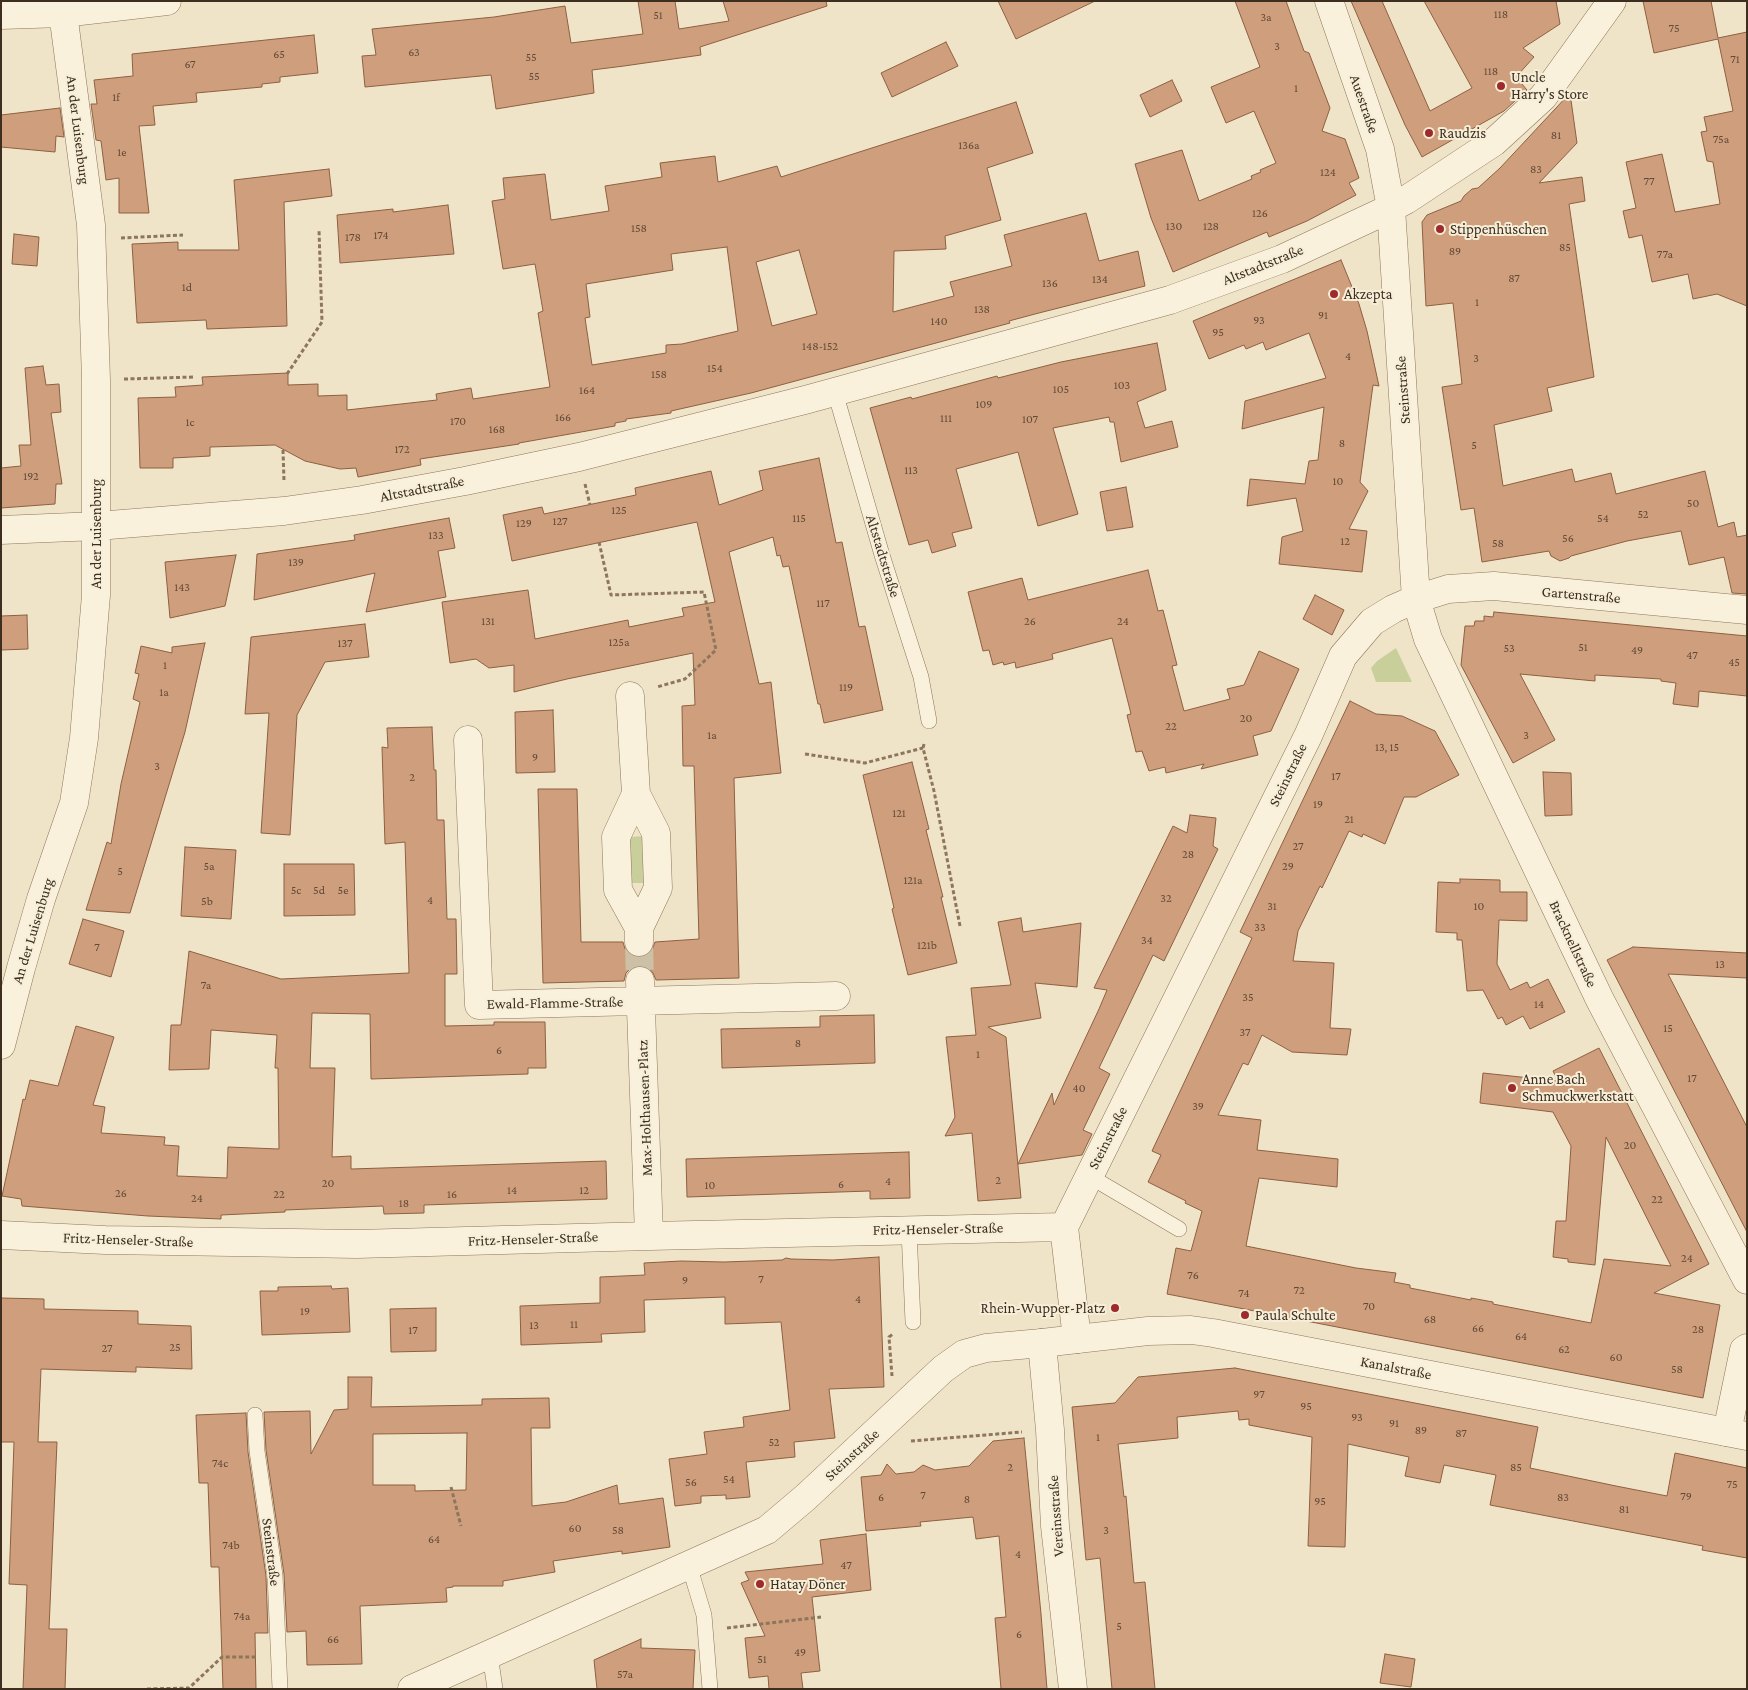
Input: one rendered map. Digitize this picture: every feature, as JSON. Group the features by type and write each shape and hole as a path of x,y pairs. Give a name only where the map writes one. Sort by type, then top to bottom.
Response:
{"street":[{"path":"1,15 63,13 167,1"},
{"name":"Auestraße","path":"1329,1 1380,149 1391,208"},
{"name":"Altstadtstraße","path":"1,530 97,526 284,511 362,500 465,481 579,457 835,392 1170,300 1282,259 1391,208 1494,142 1543,97 1612,1"},
{"name":"An der Luisenburg","path":"1,1045 39,908 74,803 84,738 96,595 96,380 91,226 63,13"},
{"name":"Steinstraße","path":"1064,1227 1308,736 1342,656 1372,622 1393,609 1416,599 1391,208"},
{"name":"Gartenstraße","path":"1416,599 1448,589 1494,586 1747,610"},
{"name":"Bracknellstraße","path":"1416,599 1428,639 1600,1000 1747,1280"},
{"path":"630,696 636,794 656,833 658,888 639,935 618,890 616,837 636,794"},
{"name":"Ewald-Flamme-Straße","path":"468,740 479,1005 641,991 836,996"},
{"name":"Max-Holthausen-Platz","path":"641,991 648,1236"},
{"path":"1064,1227 1077,1339"},
{"name":"Fritz-Henseler-Straße","path":"1,1234 105,1240 304,1245 1064,1227"},
{"name":"Kanalstraße","path":"1042,1343 1148,1331 1191,1330 1737,1434"},
{"name":"Steinstraße","path":"412,1689 768,1530 943,1369 964,1354 986,1348 1042,1343"},
{"name":"Vereinsstraße","path":"1042,1343 1050,1430 1055,1526 1073,1689"},
{"path":"1737,1434 1744,1350 1747,1348"}],"lane":[{"name":"Altstadtstraße","path":"835,392 882,555 921,677 930,721"},
{"path":"1089,1176 1179,1229"},
{"path":"910,1230 913,1322"},
{"name":"Steinstraße","path":"255,1415 257,1451 275,1575 280,1689"},
{"path":"689,1566 704,1614 710,1689"},
{"path":"490,1654 495,1689"}],"path":[{"path":"287,374 322,322 319,230"},
{"path":"91,239 183,235"},
{"path":"96,380 196,377"},
{"path":"599,542 611,595 704,592 716,650 685,679 630,696"},
{"path":"930,721 923,748 934,791 960,926"},
{"path":"805,754 865,763 923,748"},
{"path":"894,1415 889,1337 913,1322"},
{"path":"863,1444 1050,1430"},
{"path":"451,1487 460,1526"},
{"path":"705,1630 821,1617"},
{"path":"147,1689 189,1688 222,1657 279,1657"}],"green space":[{"path":"1396,648 1412,682 1376,682 1371,668 1377,661"},
{"path":"647,836 649,883 630,883 628,837"}],"building":[{"path":"638,1 675,1 679,29 729,21 723,1 826,1 827,6 700,47 701,55 592,70 594,93 496,109 491,75 365,87 362,56 376,55 372,29 494,17 565,6 571,43 643,34"},
{"path":"998,1 1095,1 1016,39"},
{"path":"1235,1 1286,1 1304,51 1309,53 1330,108 1322,131 1345,139 1359,178 1349,183 1356,195 1307,221 1269,237 1267,232 1173,272 1151,218 1135,164 1182,150 1199,201 1252,179 1251,176 1261,172 1260,170 1276,163 1254,111 1226,123 1211,87 1260,67"},
{"path":"1351,1 1382,1 1430,111 1472,88 1424,1 1556,1 1560,24 1523,48 1534,57 1516,77 1527,90 1504,111 1422,157 1405,125"},
{"path":"1643,1 1711,1 1718,38 1747,32 1747,306 1717,294 1693,299 1688,274 1652,282 1642,235 1629,238 1623,211 1636,208 1626,162 1662,154 1675,212 1720,204 1713,162 1707,161 1701,132 1707,131 1704,117 1733,111 1718,39 1654,53"},
{"path":"314,35 318,73 280,77 280,82 262,84 262,87 196,93 197,102 153,106 155,125 139,126 149,213 119,213 119,178 106,180 101,141 96,140 91,104 97,104 94,80 133,76 132,54"},
{"path":"946,42 958,66 892,97 881,73"},
{"path":"1172,80 1182,101 1150,117 1140,95"},
{"path":"1570,93 1577,143 1539,183 1582,177 1585,201 1569,204 1594,377 1547,388 1552,411 1494,425 1503,486 1572,469 1575,482 1611,473 1616,494 1705,471 1718,527 1734,522 1737,537 1747,535 1747,594 1732,593 1724,557 1689,565 1681,531 1627,541 1571,556 1560,561 1551,556 1549,551 1482,562 1474,508 1461,510 1442,387 1462,384 1453,303 1426,306 1422,222 1427,215 1461,201 1472,189 1478,188 1500,168"},
{"path":"1016,102 1033,153 987,168 1001,220 945,236 946,249 894,251 893,312 954,296 950,282 1012,266 1004,235 1086,213 1099,261 1138,251 1145,286 1009,321 1010,323 751,393 671,411 671,413 626,419 626,421 615,423 615,426 519,444 420,459 421,465 358,477 356,468 340,469 305,461 275,445 210,447 210,456 173,458 173,468 140,468 138,398 176,397 175,387 203,385 202,377 288,373 288,385 318,384 318,396 347,395 347,410 437,400 436,394 471,388 473,399 550,387 538,313 543,311 535,264 503,269 492,201 505,199 503,178 545,174 551,220 609,211 605,186 662,177 660,163 715,156 718,182 777,166 781,177","holes":["727,247 738,331 682,344 666,345 666,353 592,365 585,318 590,317 586,284 673,270 671,254","799,250 817,314 772,326 756,262"]},
{"path":"60,108 64,137 56,136 55,152 1,147 1,115"},
{"path":"329,169 332,196 284,202 287,326 207,329 206,320 137,323 132,244 178,242 178,250 239,250 234,180"},
{"path":"448,205 454,254 340,263 337,215 393,209 393,212"},
{"path":"14,234 39,237 37,266 12,264"},
{"path":"1341,260 1359,304 1379,386 1373,385 1360,482 1368,491 1349,529 1367,531 1362,572 1279,564 1282,537 1303,531 1296,498 1247,506 1250,479 1305,484 1309,461 1318,460 1324,407 1242,429 1245,401 1326,378 1309,333 1266,350 1263,342 1246,349 1244,345 1209,359 1193,321"},
{"path":"1157,343 1166,390 1137,402 1145,428 1172,421 1178,447 1121,462 1114,422 1110,422 1109,417 1053,428 1078,514 1038,526 1018,452 956,469 972,528 952,533 956,546 932,553 928,540 909,545 870,408 911,397 912,399 997,376 998,378 1061,362"},
{"path":"43,366 46,385 59,384 61,412 51,413 62,484 56,484 55,504 1,508 1,468 21,466 19,445 31,445 25,368"},
{"path":"819,458 836,543 842,542 859,627 865,626 883,710 824,723 820,704 818,704 789,566 783,567 780,555 777,556 773,537 729,552 759,684 771,682 781,773 734,778 739,978 656,980 648,967 639,965 631,968 626,973 624,981 543,983 538,789 577,789 581,942 623,942 625,949 631,955 639,958 646,956 652,950 655,942 699,939 694,766 683,766 682,706 695,705 693,653 514,692 514,665 489,668 476,659 450,663 442,602 528,590 535,639 628,620 629,627 684,616 682,608 715,602 697,522 512,561 503,515 542,507 544,514 636,495 635,488 711,471 719,505 763,490 759,471"},
{"path":"1126,487 1133,527 1107,531 1100,492"},
{"path":"449,518 455,548 438,551 446,597 366,612 375,573 254,600 257,554 355,540 354,535"},
{"path":"236,555 225,606 170,618 165,562"},
{"path":"1148,570 1158,611 1163,610 1177,665 1172,666 1184,711 1230,699 1227,689 1244,685 1259,651 1299,669 1271,731 1253,736 1258,755 1201,769 1204,764 1166,773 1165,767 1149,771 1142,751 1136,752 1127,715 1131,714 1112,638 1052,654 1053,659 1016,668 1015,662 1004,665 1003,662 993,665 989,650 983,651 968,592 1022,578 1028,600"},
{"path":"1315,595 1344,610 1332,635 1303,619"},
{"path":"1494,612 1747,636 1747,696 1699,691 1698,707 1673,704 1676,683 1661,681 1661,679 1595,675 1595,681 1520,674 1555,740 1513,763 1461,665 1465,626 1474,626 1475,621 1484,621 1484,616 1493,617"},
{"path":"27,615 28,649 1,650 1,616"},
{"path":"365,624 369,657 325,662 297,715 290,835 261,833 269,713 245,714 251,637"},
{"path":"205,643 185,732 130,913 86,910 107,842 111,844 121,784 140,702 133,699 139,674 135,673 141,646 172,653 172,647"},
{"path":"1350,701 1376,714 1402,716 1435,731 1459,775 1416,797 1404,797 1385,844 1363,834 1362,837 1349,831 1322,888 1320,886 1298,931 1293,961 1334,963 1330,1028 1351,1029 1347,1055 1292,1052 1262,1035 1248,1065 1243,1063 1218,1115 1261,1120 1257,1150 1338,1159 1337,1187 1259,1178 1246,1246 1356,1268 1396,1273 1394,1282 1410,1285 1410,1288 1471,1300 1471,1298 1493,1302 1493,1304 1591,1323 1604,1259 1671,1266 1606,1137 1595,1265 1568,1262 1568,1259 1553,1257 1556,1221 1566,1221 1571,1146 1553,1112 1480,1103 1483,1073 1558,1081 1553,1071 1599,1048 1709,1264 1654,1293 1720,1305 1703,1398 1167,1294 1176,1248 1191,1251 1202,1211 1148,1182 1161,1155 1152,1151 1252,938 1240,932"},
{"path":"553,710 555,772 516,773 515,712"},
{"path":"432,727 434,770 436,770 437,820 444,820 447,919 456,919 457,974 445,974 445,1026 494,1025 494,1022 545,1022 546,1068 528,1068 528,1074 371,1079 370,1014 312,1013 310,1068 335,1068 332,1157 351,1156 351,1169 606,1161 607,1199 424,1205 424,1213 384,1214 383,1206 285,1210 285,1212 221,1215 221,1219 148,1216 22,1206 21,1199 2,1196 23,1099 25,1100 30,1080 58,1086 76,1026 114,1037 93,1105 105,1107 101,1133 165,1137 164,1145 179,1146 177,1176 227,1178 228,1147 279,1149 278,1068 275,1068 277,1035 211,1030 209,1069 169,1070 171,1025 181,1025 189,951 281,979 409,973 405,842 385,844 382,747 388,748 387,728"},
{"path":"912,762 929,829 926,830 957,963 908,975 863,775"},
{"path":"1543,772 1571,773 1572,815 1545,816"},
{"path":"1190,815 1216,818 1213,846 1218,849 1164,961 1153,955 1099,1068 1110,1074 1083,1130 1092,1134 1082,1155 1018,1164 1052,1093 1054,1105 1099,1009 1107,990 1094,988 1173,826 1187,833"},
{"path":"185,847 236,850 231,919 181,916"},
{"path":"284,864 354,864 355,915 284,916"},
{"path":"1460,879 1500,880 1500,892 1527,892 1527,921 1499,920 1497,964 1510,990 1527,982 1530,988 1548,979 1565,1012 1530,1029 1523,1016 1506,1025 1502,1017 1498,1019 1483,990 1467,991 1462,940 1457,940 1457,933 1436,932 1438,882 1460,883"},
{"path":"1021,918 1023,932 1081,923 1077,987 1035,983 1041,1018 988,1027 1006,1037 1021,1198 978,1201 972,1133 945,1136 955,1117 946,1037 976,1035 971,988 1011,985 998,922"},
{"path":"83,919 124,931 111,977 69,964"},
{"path":"1633,947 1747,953 1747,978 1668,974 1747,1127 1747,1232 1607,960"},
{"path":"874,1015 875,1063 722,1068 721,1029 820,1027 820,1016"},
{"path":"909,1152 910,1198 870,1199 870,1191 687,1197 686,1159"},
{"path":"879,1257 884,1387 829,1389 835,1438 794,1442 795,1457 746,1462 750,1497 726,1499 726,1495 701,1496 701,1503 675,1506 669,1459 707,1454 704,1432 744,1427 743,1417 790,1410 781,1322 725,1324 725,1297 644,1300 645,1332 601,1334 602,1342 521,1345 520,1306 600,1303 600,1277 645,1275 644,1263 782,1260 786,1258 833,1260"},
{"path":"331,1286 332,1289 348,1288 350,1332 262,1335 260,1291 278,1291 278,1287"},
{"path":"1,1298 44,1299 44,1309 138,1311 138,1324 191,1326 192,1369 136,1367 136,1372 41,1369 38,1442 57,1442 49,1629 67,1629 65,1689 23,1689 27,1585 9,1584 14,1442 1,1442"},
{"path":"436,1308 436,1351 391,1352 390,1309"},
{"path":"1235,1368 1538,1427 1530,1468 1667,1496 1675,1453 1747,1468 1747,1558 1702,1550 1703,1546 1490,1505 1496,1475 1444,1465 1440,1483 1405,1476 1409,1457 1348,1444 1345,1547 1308,1546 1312,1437 1249,1425 1249,1419 1239,1420 1238,1411 1177,1417 1178,1438 1118,1444 1124,1497 1126,1496 1134,1583 1145,1582 1155,1689 1112,1689 1100,1558 1086,1560 1072,1407 1115,1403 1138,1377"},
{"path":"348,1377 372,1377 371,1407 482,1405 482,1399 549,1398 550,1428 531,1428 532,1506 566,1502 617,1485 619,1504 663,1498 670,1547 622,1554 622,1551 553,1561 555,1572 503,1581 503,1586 453,1586 446,1588 447,1602 360,1606 362,1664 307,1665 306,1631 287,1632 284,1574 266,1450 264,1412 310,1411 311,1454 334,1410 348,1409","holes":["467,1433 466,1490 415,1491 415,1485 373,1485 373,1434"]},
{"path":"246,1413 248,1452 266,1576 268,1633 255,1633 256,1689 223,1689 219,1567 211,1567 208,1483 199,1483 196,1415"},
{"path":"1024,1438 1047,1689 1001,1689 995,1618 1006,1617 999,1536 976,1539 973,1517 920,1522 921,1526 866,1531 861,1477 881,1475 887,1464 896,1474 914,1472 923,1465 935,1470 969,1466 993,1441"},
{"path":"866,1534 871,1590 812,1597 820,1671 801,1673 803,1689 769,1689 768,1676 749,1678 745,1638 765,1636 741,1583 749,1580 745,1572 823,1564 820,1540"},
{"path":"641,1639 641,1648 695,1650 693,1689 597,1689 594,1660"},
{"path":"1385,1654 1415,1659 1411,1687 1380,1683"}],"tunnel":[{"path":"639,942 640,981"}],"place":[{"name":"Uncle Harry's Store","path":"1501,86"},
{"name":"Raudzis","path":"1429,133"},
{"name":"Stippenhüschen","path":"1440,229"},
{"name":"Akzepta","path":"1334,294"},
{"name":"Anne Bach Schmuckwerkstatt","path":"1512,1088"},
{"name":"Rhein-Wupper-Platz","path":"1115,1308"},
{"name":"Paula Schulte","path":"1245,1315"},
{"name":"Hatay Döner","path":"760,1584"}]}
